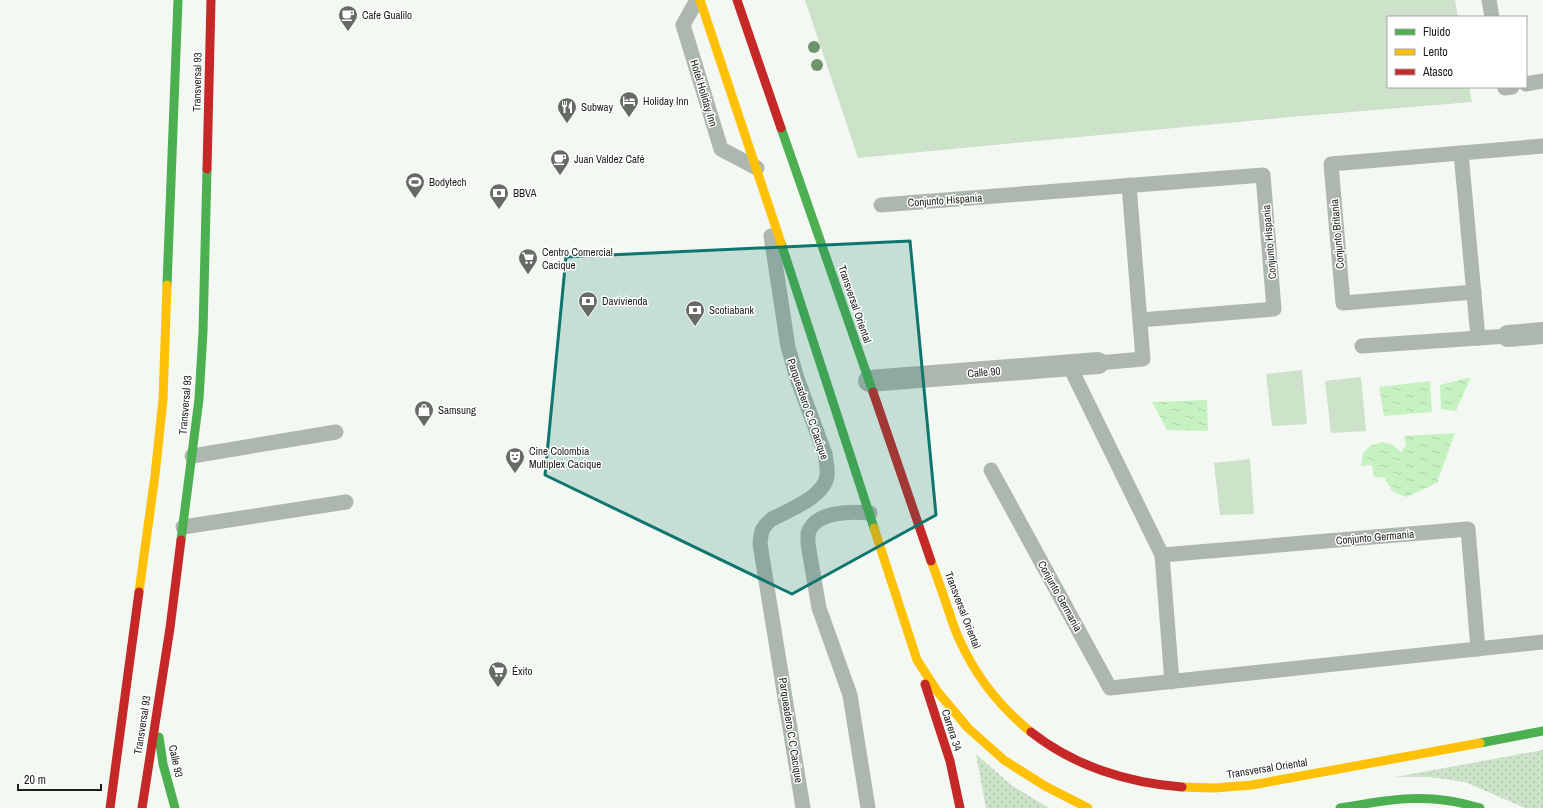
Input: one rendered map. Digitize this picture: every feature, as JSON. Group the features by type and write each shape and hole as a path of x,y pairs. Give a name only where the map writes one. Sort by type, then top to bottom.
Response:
{"main road":[{"name":"Transversal 93","path":"110,808 155,475 163,400 178,0"},
{"name":"Transversal 93","path":"142,808 183,527 199,399 203,332 211,0"},
{"path":"700,0 870,513 917,660 959,719 988,747 1013,767 1050,789 1088,808"},
{"name":"Transversal Oriental","path":"737,0 959,640 971,662 1003,706 1022,724 1046,744 1078,762 1112,775 1141,782 1192,788 1223,788 1252,785 1543,731"},
{"name":"Carrera 34","path":"917,660 950,761 960,808"},
{"name":"Calle 93","path":"156,718 163,764 175,808"},
{"path":"1340,808 1382,801 1417,798 1445,798 1480,808"},
{"path":"1382,801 1396,808"}],"street":[{"path":"1508,336 1543,333"},
{"name":"Calle 90","path":"869,381 1098,363"}],"lane":[{"name":"Hotel Holiday Inn","path":"696,0 683,25 721,149 756,168"},
{"path":"1489,0 1492,16"},
{"path":"1527,84 1543,81"},
{"name":"Conjunto Britania","path":"1474,292 1343,303 1331,164 1543,146"},
{"path":"1461,153 1478,338"},
{"name":"Conjunto Hispania","path":"881,205 1263,175 1274,309 1140,320"},
{"path":"1098,363 1143,359 1129,186"},
{"name":"Parqueadero C.C Cacique","path":"764,191 788,347 797,378 825,454 827,466 827,476 824,485 816,494 772,519 765,524 760,533 760,544 804,808"},
{"path":"1362,346 1508,336"},
{"path":"1069,365 1162,555 1172,682"},
{"path":"192,456 336,432"},
{"name":"Conjunto Germania","path":"991,470 1110,688 1543,642"},
{"path":"183,527 346,502"},
{"path":"868,808 850,695 819,608 808,544 808,534 813,526 827,517 854,511 870,513"},
{"name":"Conjunto Germania","path":"1162,555 1468,529 1478,649"}],"highlighted area":[{"path":"910,241 936,515 792,594 545,475 566,257"}],"shaded area":[{"path":"805,0 1455,0 1458,16 1387,16 1387,88 1469,88 1472,102 1290,117 858,158"},
{"path":"1302,370 1307,424 1272,426 1266,374"},
{"path":"1361,377 1366,431 1331,433 1325,381"},
{"path":"1250,459 1254,514 1220,515 1214,463"},
{"path":"1543,750 1543,808 1525,808 1465,782 1429,777 1395,777"},
{"path":"976,754 1011,785 1049,808 986,808"}],"water":[{"path":"1471,377 1456,411 1441,409 1440,385"},
{"path":"1430,381 1432,412 1384,416 1379,387"},
{"path":"1207,400 1208,431 1167,430 1152,402"},
{"path":"1455,433 1437,483 1406,497 1392,491 1385,478 1374,477 1372,465 1361,466 1363,453 1370,446 1383,442 1393,445 1401,452 1406,445 1404,436"}],"traffic: fast":[{"path":"167,285 178,0"},
{"path":"781,128 873,392"},
{"path":"181,540 199,399 203,332 207,169"},
{"path":"781,243 874,528"},
{"path":"1480,743 1543,731"},
{"path":"159,737 163,764 175,808"},
{"path":"1340,808 1376,802 1410,799 1444,800 1480,808"}],"traffic: slow":[{"path":"700,0 781,243"},
{"path":"139,592 155,475 163,400 167,285"},
{"path":"874,528 917,660 937,691 968,728 1004,760 1045,786 1088,808"},
{"path":"931,561 956,632 966,654 990,691 1010,713 1031,732"},
{"path":"1182,787 1214,788 1252,785 1480,743"}],"traffic: jam":[{"path":"207,169 211,0"},
{"path":"737,0 781,128"},
{"path":"873,392 931,561"},
{"path":"142,808 170,628 181,540"},
{"path":"110,808 139,592"},
{"path":"925,684 950,761 960,808"},
{"path":"1031,732 1065,754 1102,771 1142,782 1182,787"}],"place":[{"name":"Cafe Gualilo","path":"348,32"},
{"name":"Holiday Inn","path":"629,118"},
{"name":"Subway","path":"567,124"},
{"name":"Juan Valdez Café","path":"560,176"},
{"name":"Bodytech","path":"415,199"},
{"name":"BBVA","path":"499,210"},
{"name":"Centro Comercial Cacique","path":"528,275"},
{"name":"Davivienda","path":"588,318"},
{"name":"Scotiabank","path":"695,327"},
{"name":"Samsung","path":"424,427"},
{"name":"Cine Colombia Multiplex Cacique","path":"515,474"},
{"name":"Éxito","path":"498,688"}]}
